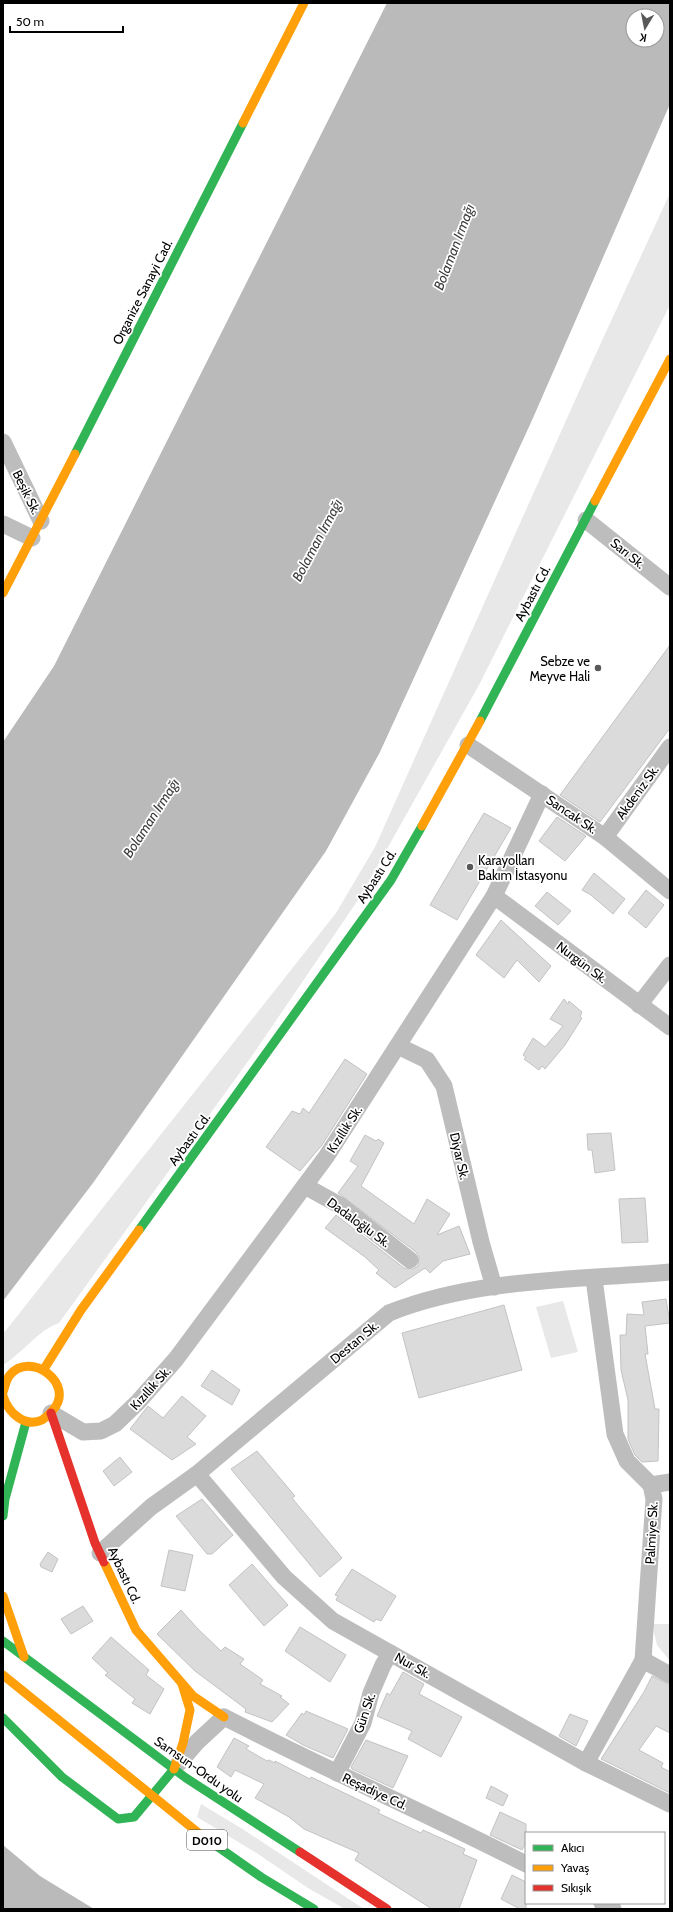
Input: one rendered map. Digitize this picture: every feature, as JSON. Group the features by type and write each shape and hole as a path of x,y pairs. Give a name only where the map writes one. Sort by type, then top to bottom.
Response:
{"main road":[{"name":"Organize Sanayi Cad.","path":"3,593 304,3"},
{"name":"Aybastı Cd.","path":"44,1369 81,1310 391,880 468,745 501,678 670,359"},
{"path":"3,1392 4,1385 9,1376 16,1370 25,1366 35,1366 44,1369 51,1374 59,1389 56,1406 51,1413 36,1422 26,1422 17,1418 4,1404 3,1396"},
{"name":"Aybastı Cd.","path":"51,1413 100,1553 136,1630 193,1696 224,1717"},
{"path":"3,1516 5,1499 26,1422"},
{"path":"3,1596 24,1657"},
{"name":"Samsun-Ordu yolu","path":"3,1641 174,1769 387,1909"},
{"name":"D010","path":"3,1675 197,1832 248,1868 314,1909"},
{"path":"3,1718 62,1777 118,1819 134,1817 174,1769 183,1743 190,1710 182,1682"}],"street":[{"name":"Beşik Sk.","path":"3,442 41,521"},
{"name":"Sarı Sk.","path":"586,520 670,587"},
{"path":"3,524 32,538"},
{"name":"Sancak Sk.","path":"468,745 605,837 670,891"},
{"name":"Akdeniz Sk.","path":"605,837 670,747"},
{"name":"Kızıllık Sk.","path":"51,1413 83,1432 101,1431 115,1424 138,1402 176,1358 326,1157 494,896 542,794"},
{"name":"Nurgün Sk.","path":"494,896 670,1027"},
{"path":"639,1005 670,965"},
{"name":"Diyar Sk.","path":"398,1046 427,1060 444,1086 481,1242 494,1287"},
{"name":"Dadaloğlu Sk.","path":"305,1186 341,1206 410,1260"},
{"name":"Destan Sk.","path":"100,1553 151,1507 197,1474 389,1313 418,1301 519,1282 594,1279 670,1272"},
{"name":"Palmiye Sk.","path":"586,1762 643,1660 654,1498 651,1485 627,1461 615,1434 594,1279"},
{"name":"Nur Sk.","path":"197,1474 284,1577 332,1621 586,1762 670,1804"},
{"path":"651,1485 670,1482"},
{"name":"Gün Sk.","path":"337,1773 362,1723 371,1693 390,1653"},
{"path":"643,1660 670,1675"},
{"path":"174,1769 197,1742 224,1717"},
{"name":"Reşadiye Cd.","path":"224,1717 525,1863"},
{"path":"604,1904 613,1909"}],"shaded area":[{"path":"670,193 670,305 479,685 360,897 254,1053 59,1323 51,1326 37,1336 3,1365 3,1334 336,913 375,847 594,358"},
{"path":"563,1301 578,1352 551,1358 536,1307"},
{"path":"652,1624 670,1624 670,1661 657,1645"},
{"path":"201,1804 241,1828 364,1909 345,1909 308,1888 258,1854 197,1817"}],"water":[{"name":"Bolaman Irmağı","path":"387,3 670,3 670,104 533,418 380,752 326,851 93,1183 3,1301 3,742 54,666"},
{"path":"3,1845 40,1876 94,1909 3,1909"}],"building":[{"path":"670,645 670,728 600,822 560,795"},
{"name":"Karayolları Bakım İstasyonu","path":"484,813 511,828 457,920 430,905"},
{"path":"557,817 586,836 565,861 539,841"},
{"path":"594,873 625,899 613,914 591,895 582,890"},
{"path":"646,890 664,905 646,928 628,913"},
{"path":"547,892 571,911 558,925 535,906"},
{"path":"501,920 551,966 539,982 517,960 504,978 476,955"},
{"path":"564,999 568,1004 569,1001 582,1012 580,1017 582,1018 565,1045 545,1069 542,1066 539,1070 524,1059 526,1057 523,1055 533,1038 545,1047 563,1026 550,1019"},
{"path":"345,1059 367,1074 322,1145 300,1171 266,1147 292,1111 300,1114 303,1108 309,1113"},
{"path":"611,1133 615,1170 595,1173 592,1150 588,1150 587,1134"},
{"path":"365,1135 376,1141 378,1139 384,1143 361,1186 414,1224 427,1199 450,1214 437,1235 459,1226 470,1254 443,1261 430,1273 425,1268 395,1288 376,1273 379,1270 365,1257 325,1228 336,1215 404,1268 413,1269 418,1266 419,1257 416,1252 338,1193 358,1166 350,1161"},
{"path":"645,1198 648,1242 622,1243 619,1199"},
{"path":"666,1299 670,1323 645,1326 648,1354 645,1354 655,1409 659,1409 658,1461 642,1462 635,1455 628,1439 628,1400 621,1370 620,1335 626,1335 627,1314 644,1315 642,1302"},
{"path":"504,1305 522,1370 419,1398 402,1333"},
{"path":"212,1370 240,1390 232,1405 201,1386"},
{"path":"182,1396 206,1416 187,1437 196,1444 172,1460 130,1429 148,1406 163,1418"},
{"path":"257,1451 295,1496 292,1498 342,1558 320,1577 231,1469"},
{"path":"120,1457 132,1472 114,1486 103,1471"},
{"path":"202,1499 233,1535 212,1554 207,1554 176,1516"},
{"path":"169,1550 193,1555 185,1591 161,1586"},
{"path":"48,1552 58,1559 52,1572 41,1567 40,1564"},
{"path":"252,1564 288,1605 264,1626 229,1585"},
{"path":"352,1569 396,1596 381,1621 376,1619 374,1622 336,1600 338,1596 335,1595"},
{"path":"83,1606 93,1621 71,1634 61,1619"},
{"path":"181,1610 221,1651 225,1647 244,1659 240,1664 263,1680 260,1684 282,1696 280,1697 289,1704 272,1722 245,1712 246,1709 195,1671 157,1634"},
{"path":"300,1627 346,1655 330,1682 285,1651"},
{"path":"111,1637 149,1670 146,1675 164,1689 150,1714 132,1703 135,1699 105,1675 108,1673 92,1658"},
{"path":"403,1672 424,1684 419,1694 462,1717 441,1757 408,1739 412,1731 377,1716 387,1693 390,1695"},
{"path":"652,1676 670,1685 670,1733 656,1726 639,1750 663,1763 661,1767 670,1772 670,1793 601,1759 644,1692"},
{"path":"306,1711 348,1729 333,1758 303,1745 286,1735 302,1713 304,1715"},
{"path":"570,1714 588,1721 576,1746 559,1736"},
{"path":"234,1738 249,1746 246,1749 267,1761 269,1760 275,1763 275,1761 310,1779 311,1777 380,1810 378,1813 421,1833 423,1830 465,1849 463,1854 477,1860 459,1909 432,1909 355,1860 359,1853 304,1829 289,1817 255,1798 264,1784 235,1770 231,1777 217,1767"},
{"path":"366,1740 408,1756 393,1788 352,1769 351,1767"},
{"path":"491,1786 508,1795 503,1806 486,1798"},
{"path":"500,1812 526,1824 525,1844 522,1850 490,1835"},
{"path":"512,1875 525,1882 526,1909 520,1909 501,1899"}],"traffic: fast":[{"path":"75,454 243,123"},
{"path":"480,721 595,501"},
{"path":"139,1230 391,880 422,826"},
{"path":"3,1516 5,1499 26,1422"},
{"path":"3,1641 186,1778 300,1852"},
{"path":"3,1718 62,1777 118,1819 134,1817 174,1769"},
{"path":"201,1835 261,1877 314,1909"}],"traffic: slow":[{"path":"243,123 304,3"},
{"path":"595,501 670,359"},
{"path":"3,593 75,454"},
{"path":"422,826 480,721"},
{"path":"44,1369 81,1310 139,1230"},
{"path":"3,1392 10,1375 19,1368 28,1366 38,1368 48,1373 55,1381 59,1390 59,1400 53,1410 44,1419 29,1422 13,1413 5,1402 3,1396"},
{"path":"104,1562 136,1630 193,1696 224,1717"},
{"path":"3,1596 24,1657"},
{"path":"3,1675 201,1835"},
{"path":"174,1769 183,1743 190,1710 182,1684"}],"traffic: jam":[{"path":"51,1413 95,1543 104,1562"},
{"path":"300,1852 387,1909"}],"place":[{"name":"Sebze ve Meyve Hali","path":"598,668"},
{"name":"Karayolları Bakım İstasyonu","path":"470,867"}]}
